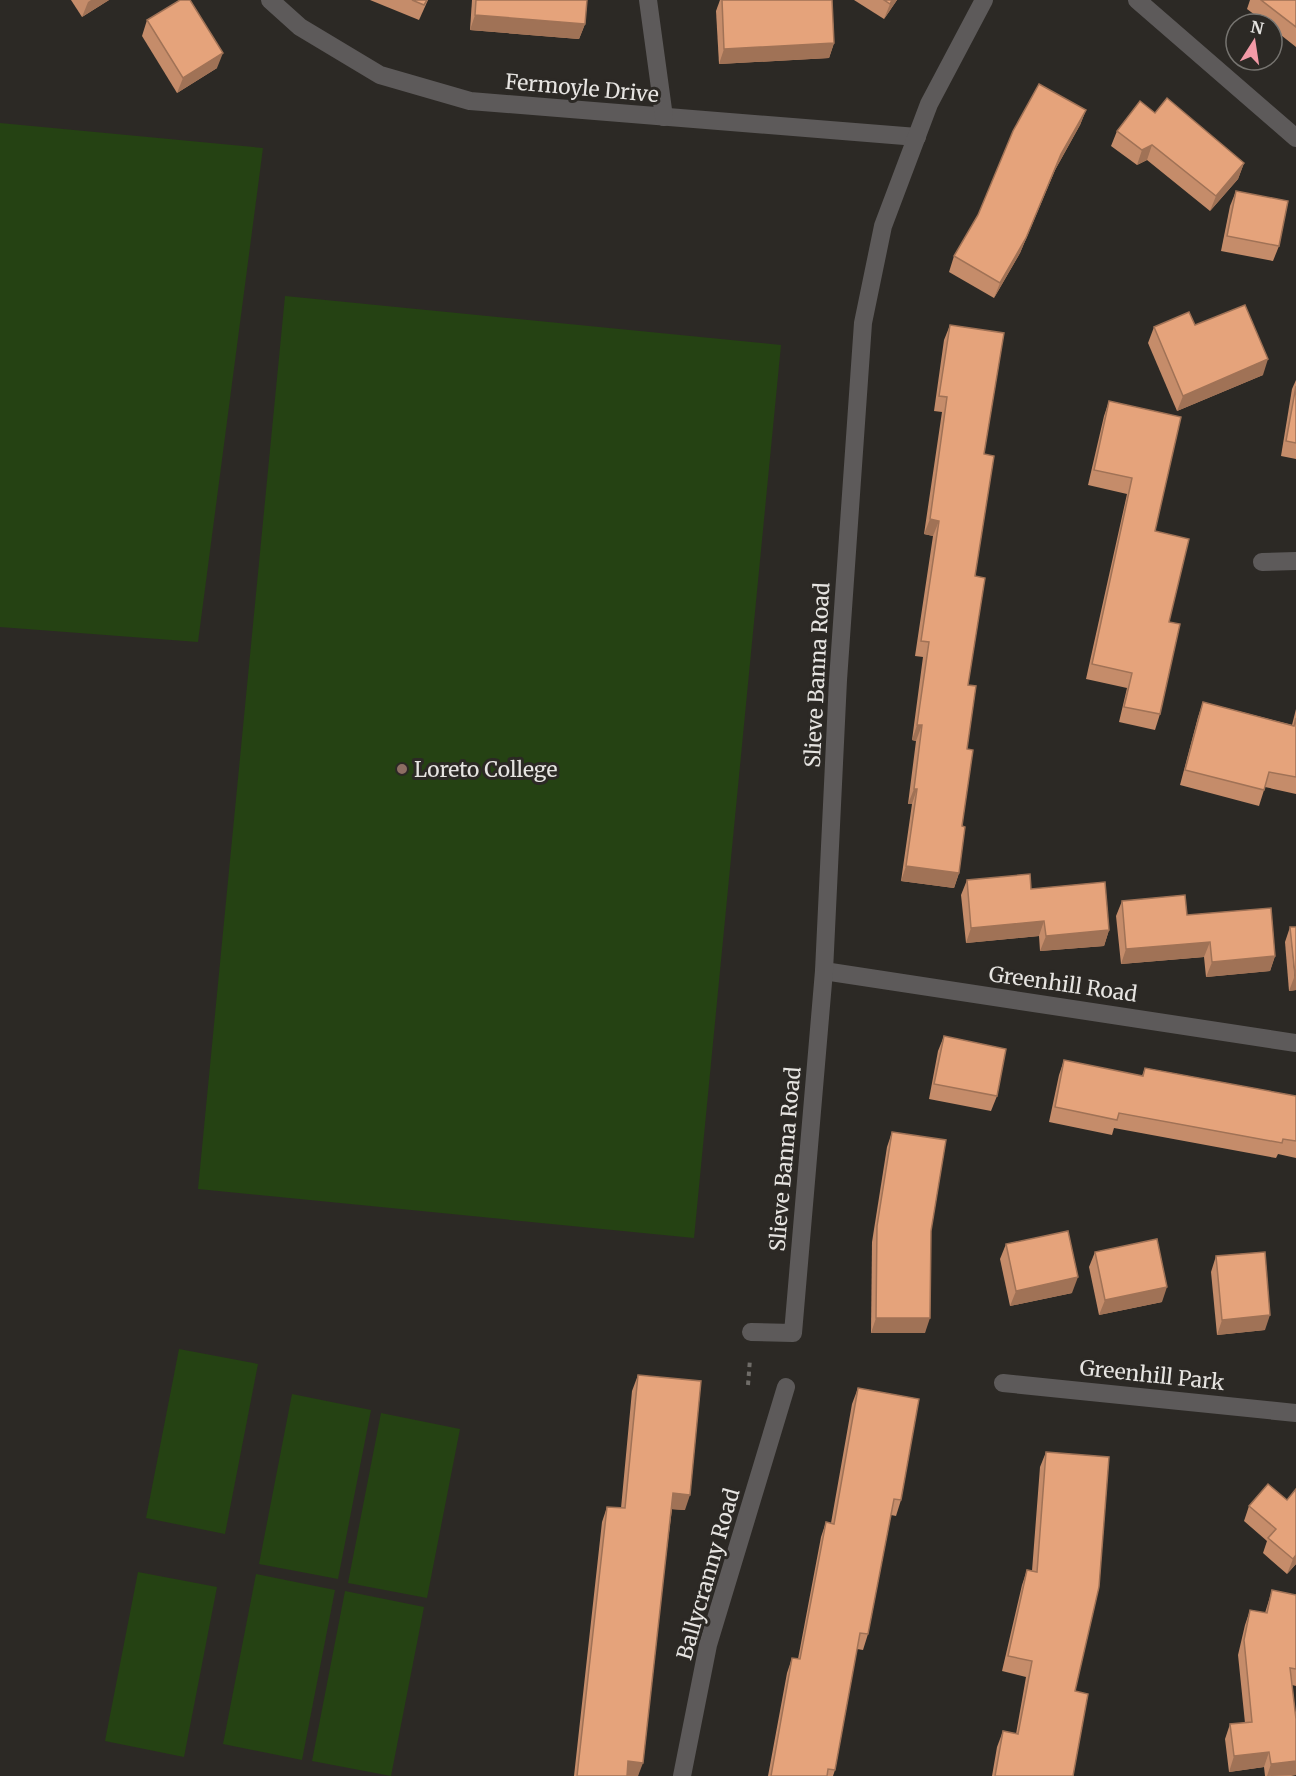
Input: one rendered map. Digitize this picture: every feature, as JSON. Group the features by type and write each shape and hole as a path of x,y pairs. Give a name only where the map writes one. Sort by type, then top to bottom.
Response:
{"street":[{"name":"Fermoyle Drive","path":"270,0 300,27 380,75 471,101 917,137"},
{"path":"648,0 664,117"},
{"name":"Slieve Banna Road","path":"751,1332 794,1333 824,971 838,680 863,323 883,226 929,104 984,0"},
{"path":"1137,0 1296,138"},
{"path":"1262,562 1296,561"},
{"name":"Greenhill Road","path":"824,971 1296,1042"},
{"name":"Greenhill Park","path":"1003,1383 1296,1413"},
{"name":"Ballycranny Road","path":"682,1776 708,1645 786,1387"}],"green space":[{"path":"0,123 263,148 198,642 0,627"},
{"path":"285,296 781,345 694,1238 198,1189"},
{"path":"179,1349 258,1364 225,1534 146,1518"},
{"path":"292,1394 371,1410 338,1579 259,1564"},
{"path":"381,1413 460,1429 427,1598 348,1583"},
{"path":"138,1572 217,1587 184,1757 105,1741"},
{"path":"256,1574 335,1590 302,1760 223,1744"},
{"path":"345,1591 424,1607 391,1776 312,1761"}],"building":[{"path":"180,0 190,0 223,53 183,78 147,20"},
{"path":"412,0 427,0 424,5"},
{"path":"476,0 587,0 585,24 475,15"},
{"path":"722,0 832,0 834,43 724,49"},
{"path":"1261,0 1296,0 1296,27 1284,18 1284,12 1277,12"},
{"path":"1039,84 1086,110 1061,154 1026,238 1000,283 954,256 978,215 1013,131"},
{"path":"1167,98 1244,163 1216,196 1152,145 1142,150 1117,131 1140,101 1155,113"},
{"path":"1236,191 1288,201 1279,246 1227,236"},
{"path":"1245,305 1268,359 1183,396 1154,327 1189,312 1195,325"},
{"path":"950,325 1004,333 984,454 994,456 975,576 985,578 968,685 976,686 967,749 973,750 962,826 965,827 959,873 906,866 917,789 914,789 922,725 917,725 929,642 921,641 939,521 930,519 947,397 939,396"},
{"path":"1296,386 1296,443 1286,441"},
{"path":"1109,401 1181,417 1155,531 1189,539 1169,622 1180,624 1160,714 1124,707 1132,673 1092,664 1132,478 1094,470"},
{"path":"1203,702 1294,726 1296,718 1296,777 1269,772 1264,790 1185,770"},
{"path":"1030,874 1031,889 1105,882 1109,930 1046,936 1044,921 971,928 967,880"},
{"path":"1185,895 1187,915 1271,908 1275,956 1212,962 1210,942 1126,949 1122,901"},
{"path":"1290,927 1296,927 1296,975 1295,975"},
{"path":"944,1036 1006,1049 997,1096 934,1084"},
{"path":"1064,1060 1143,1076 1145,1068 1296,1096 1296,1141 1283,1139 1282,1143 1119,1113 1117,1120 1055,1107"},
{"path":"892,1132 946,1140 931,1231 930,1318 876,1318 877,1226"},
{"path":"1068,1231 1078,1277 1016,1291 1006,1244"},
{"path":"1157,1239 1167,1287 1105,1300 1095,1252"},
{"path":"1265,1252 1270,1315 1222,1320 1216,1256"},
{"path":"638,1375 701,1381 690,1495 673,1493 643,1763 628,1761 627,1776 577,1776 607,1507 625,1508"},
{"path":"858,1388 919,1399 901,1500 894,1499 868,1634 860,1633 835,1770 828,1769 827,1776 771,1776 792,1658 800,1659 826,1522 834,1524"},
{"path":"1046,1452 1109,1457 1099,1587 1075,1691 1088,1694 1073,1776 995,1776 1003,1731 1018,1734 1032,1661 1008,1656 1027,1570 1037,1572"},
{"path":"1268,1484 1287,1500 1296,1489 1296,1555 1293,1559 1268,1538 1276,1529 1249,1506"},
{"path":"1272,1590 1296,1595 1296,1669 1290,1668 1296,1719 1296,1761 1271,1764 1269,1752 1234,1756 1230,1724 1252,1722 1244,1640 1250,1610 1267,1613"}],"place":[{"name":"Loreto College","path":"402,769"}]}
